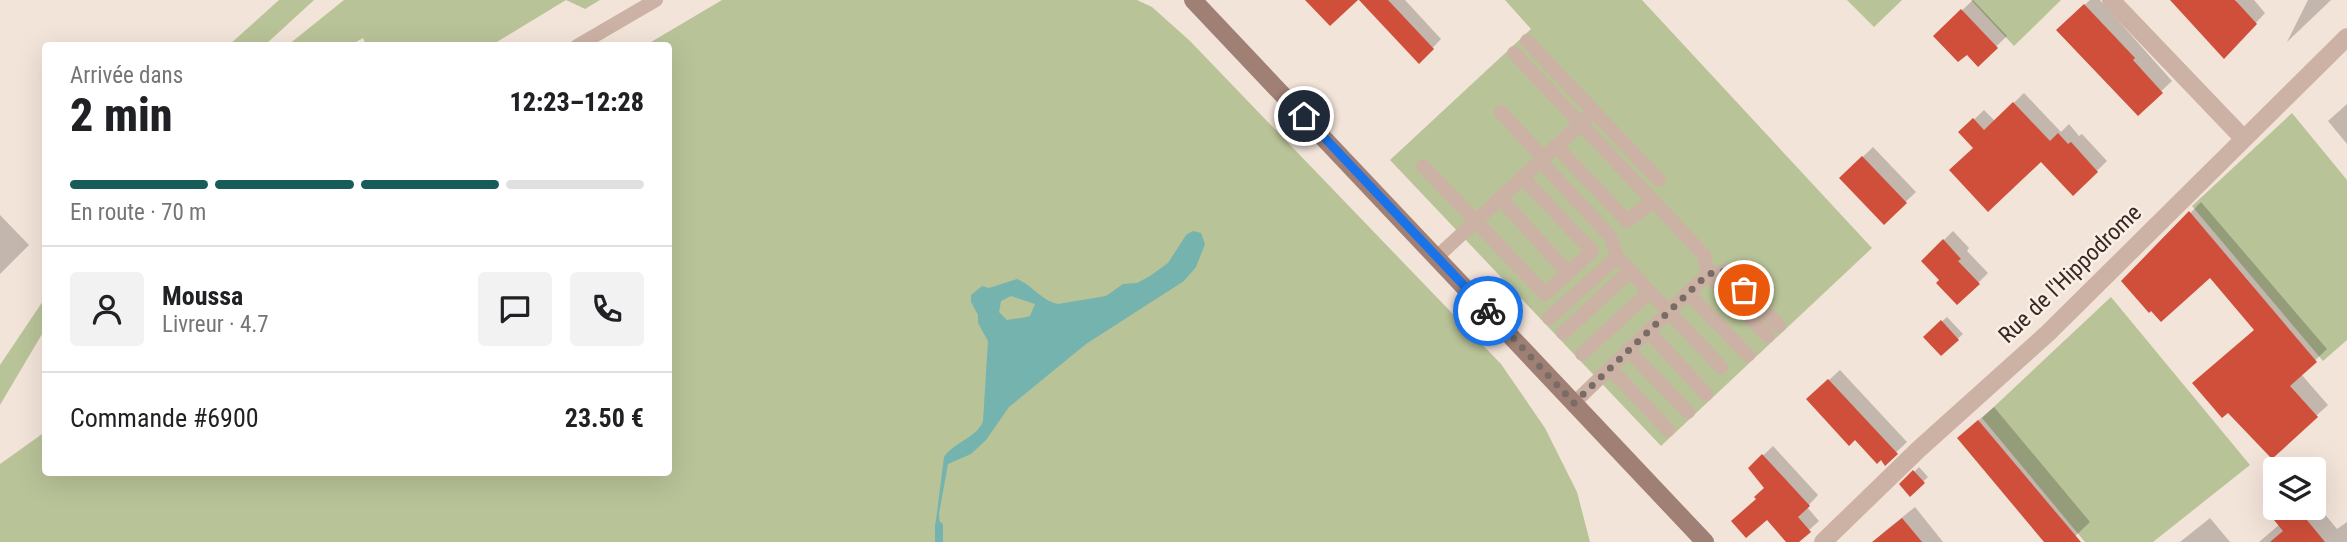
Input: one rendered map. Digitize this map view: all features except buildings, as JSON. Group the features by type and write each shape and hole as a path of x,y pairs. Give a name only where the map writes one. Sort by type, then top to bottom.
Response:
{"main road":[{"path":"1193,0 1705,542"}],"street":[{"path":"2111,0 2243,138"},
{"name":"Rue de l'Hippodrome","path":"1823,542 1919,449 2048,333 2347,37"}],"lane":[{"path":"584,42 656,0"},
{"path":"1527,41 1659,180"},
{"path":"1514,52 1704,255 1708,274"},
{"path":"1501,112 1610,236 1617,257 1721,367"},
{"path":"1437,257 1593,112"},
{"path":"1556,146 1627,221"},
{"path":"1423,166 1545,294 1592,251 1522,177"},
{"path":"1500,198 1568,273"},
{"path":"1610,236 1653,201"},
{"path":"1549,318 1617,257"},
{"path":"1563,333 1630,271"},
{"path":"1574,403 1708,274 1727,271 1774,331"},
{"path":"1582,354 1649,292"},
{"path":"1688,293 1748,355"},
{"path":"1648,331 1706,394"},
{"path":"1628,350 1688,412"},
{"path":"1610,368 1668,430"}],"green space":[{"path":"279,0 314,0 268,42 232,42"},
{"path":"344,0 566,0 497,42 365,42 363,38 356,42 292,42"},
{"path":"566,0 600,0 585,9"},
{"path":"722,0 1137,0 1152,7 1190,41 1501,364 1545,428 1577,492 1590,542 0,542 0,464 42,434 42,476 672,476 672,42 651,42"},
{"path":"1505,0 1642,0 1872,248 1661,446 1390,160 1531,29"},
{"path":"1847,0 1902,0 1874,27"},
{"path":"1971,0 2061,0 2014,46"},
{"path":"2292,113 2347,180 2347,340 2323,361 2192,206"},
{"path":"2111,297 2250,465 2153,542 2085,542 1982,418"},
{"path":"42,302 42,334 0,405 0,365"}],"water":[{"path":"1193,231 1201,233 1205,244 1196,267 1184,281 1086,344 1009,407 986,440 971,454 948,464 939,514 940,525 935,528 944,457 953,447 976,432 983,421 988,341 978,323 971,295 982,286 989,288 1017,279 1047,300 1058,304 1106,296 1123,284 1137,283 1168,263 1186,235","holes":["1011,296 1035,304 1030,316 1024,318 1007,320 999,312 1001,301"]}],"waterway":[{"path":"939,526 939,542"}],"way so far":[{"path":"1488,311 1574,403 1708,274 1727,271 1744,290"}],"route":[{"path":"1304,116 1488,311"}]}
